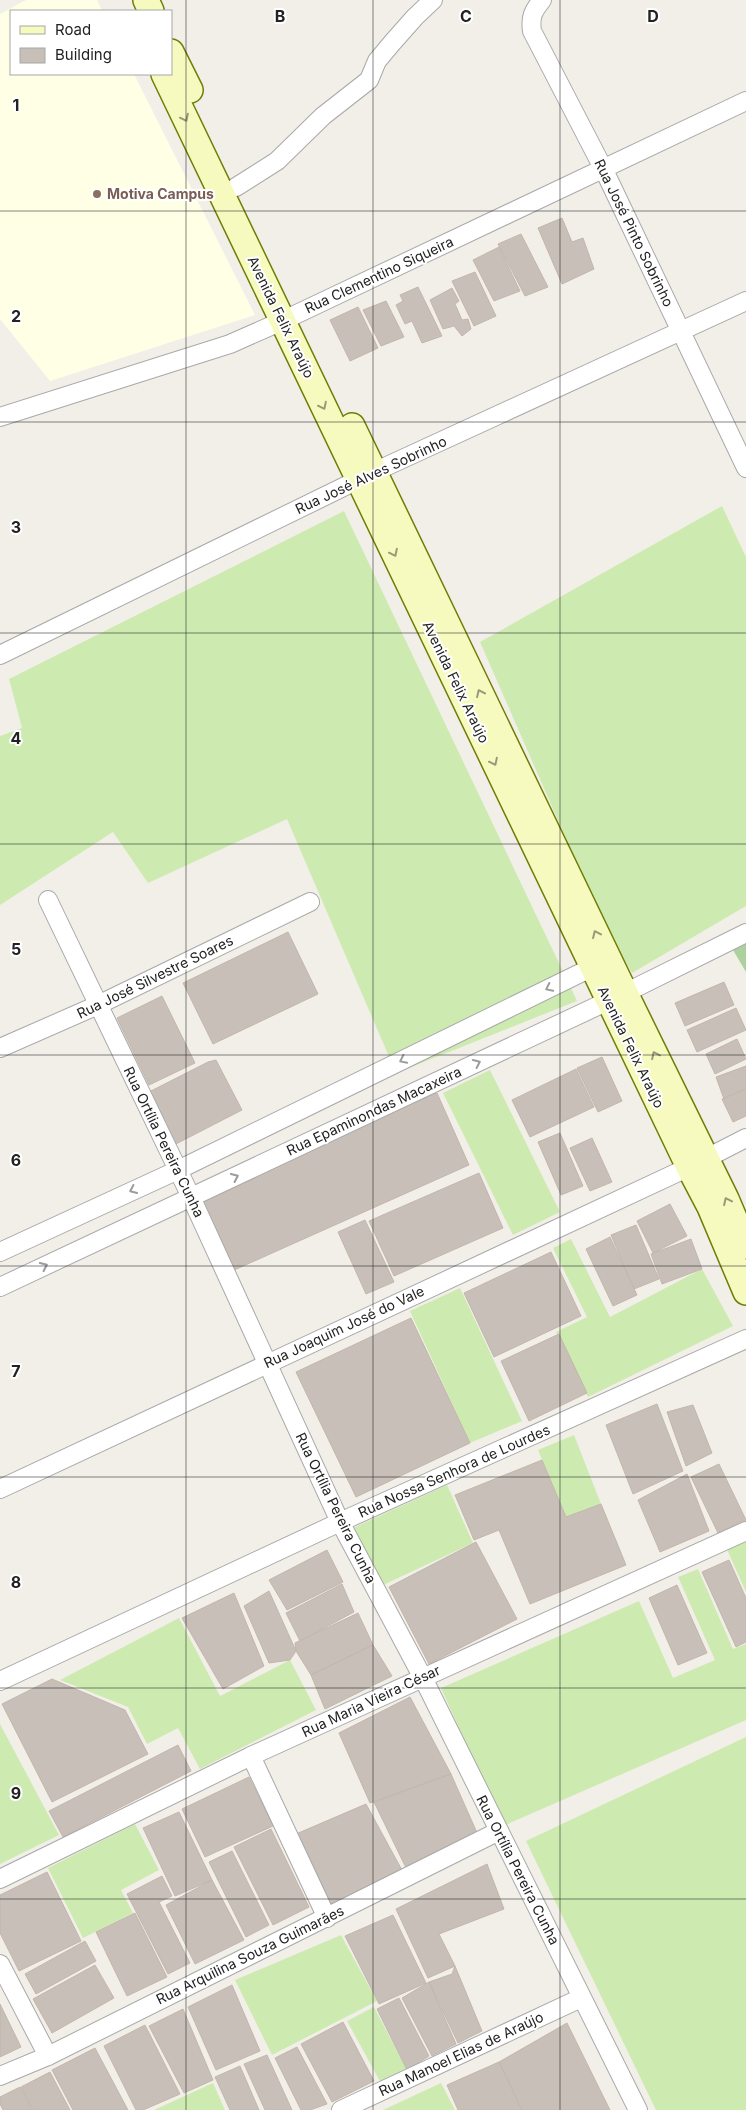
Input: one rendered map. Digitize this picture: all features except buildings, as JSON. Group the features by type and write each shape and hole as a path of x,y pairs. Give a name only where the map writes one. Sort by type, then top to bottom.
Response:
{"main road":[{"name":"Avenida Felix Araújo","path":"172,54 236,187 290,317"},
{"name":"Avenida Felix Araújo","path":"165,75 290,317 697,1163 710,1207 746,1292"},
{"name":"Avenida Felix Araújo","path":"697,1163 726,1200 746,1246"}],"street":[{"path":"236,187 277,161 323,116 369,80 377,61 392,42 433,0"},
{"name":"Rua José Pinto Sobrinho","path":"542,0 533,11 530,20 532,31 604,170 682,330 746,468"},
{"name":"Rua Clementino Siqueira","path":"0,418 221,347 290,317 604,170 746,101"},
{"name":"Rua José Alves Sobrinho","path":"0,655 367,476 746,301"},
{"name":"Rua Ortília Pereira Cunha","path":"48,900 191,1197 340,1522 423,1678 638,2110"},
{"name":"Rua José Silvestre Soares","path":"0,1048 98,1005 310,902"},
{"name":"Rua Epaminondas Macaxeira","path":"0,1286 617,997 746,933"},
{"path":"0,1252 178,1170 600,963"},
{"name":"Rua Joaquim José do Vale","path":"0,1489 697,1163 746,1138"},
{"name":"Rua Nossa Senhora de Lourdes","path":"0,1681 340,1522 746,1339"},
{"name":"Rua Maria Vieira César","path":"0,1879 251,1756 746,1531"},
{"path":"251,1756 327,1918"},
{"name":"Rua Arquilina Souza Guimarães","path":"0,2076 48,2056 499,1831"},
{"path":"0,1964 48,2056"},
{"name":"Rua Manoel Elias de Araújo","path":"341,2110 581,1998"}],"shaded area":[{"name":"Motiva Campus","path":"26,0 97,0 102,10 10,10 10,75 135,75 255,315 50,381 0,319 0,14"}],"green space":[{"path":"722,506 746,557 746,906 632,973 606,930 480,642"},
{"path":"344,511 577,1001 396,1073 287,819 148,883 113,832 0,905 0,736 22,728 9,679"},
{"path":"746,944 746,972 733,950"},
{"path":"490,1070 560,1212 513,1235 443,1093"},
{"path":"571,1239 610,1317 702,1269 733,1326 588,1397 556,1332 587,1317 553,1248"},
{"path":"460,1288 522,1421 470,1443 410,1311"},
{"path":"574,1435 601,1504 566,1517 538,1450"},
{"path":"447,1485 473,1543 381,1586 353,1528"},
{"path":"746,1536 746,1592 725,1545"},
{"path":"698,1569 733,1649 746,1644 746,1720 503,1826 441,1688 639,1601 673,1678 715,1660 678,1577"},
{"path":"179,1618 220,1696 290,1660 316,1710 200,1769 178,1728 147,1744 128,1707 60,1680"},
{"path":"0,1724 59,1835 0,1864"},
{"path":"746,1737 746,2110 656,2110 526,1841"},
{"path":"135,1824 159,1870 121,1890 133,1913 83,1938 48,1868"},
{"path":"341,1935 377,2001 272,2055 235,1980"},
{"path":"374,2007 407,2070 381,2083 347,2021"},
{"path":"213,2083 225,2110 154,2110"},
{"path":"441,2083 455,2110 383,2110"}],"place":[{"name":"Motiva Campus","path":"97,194"}]}
